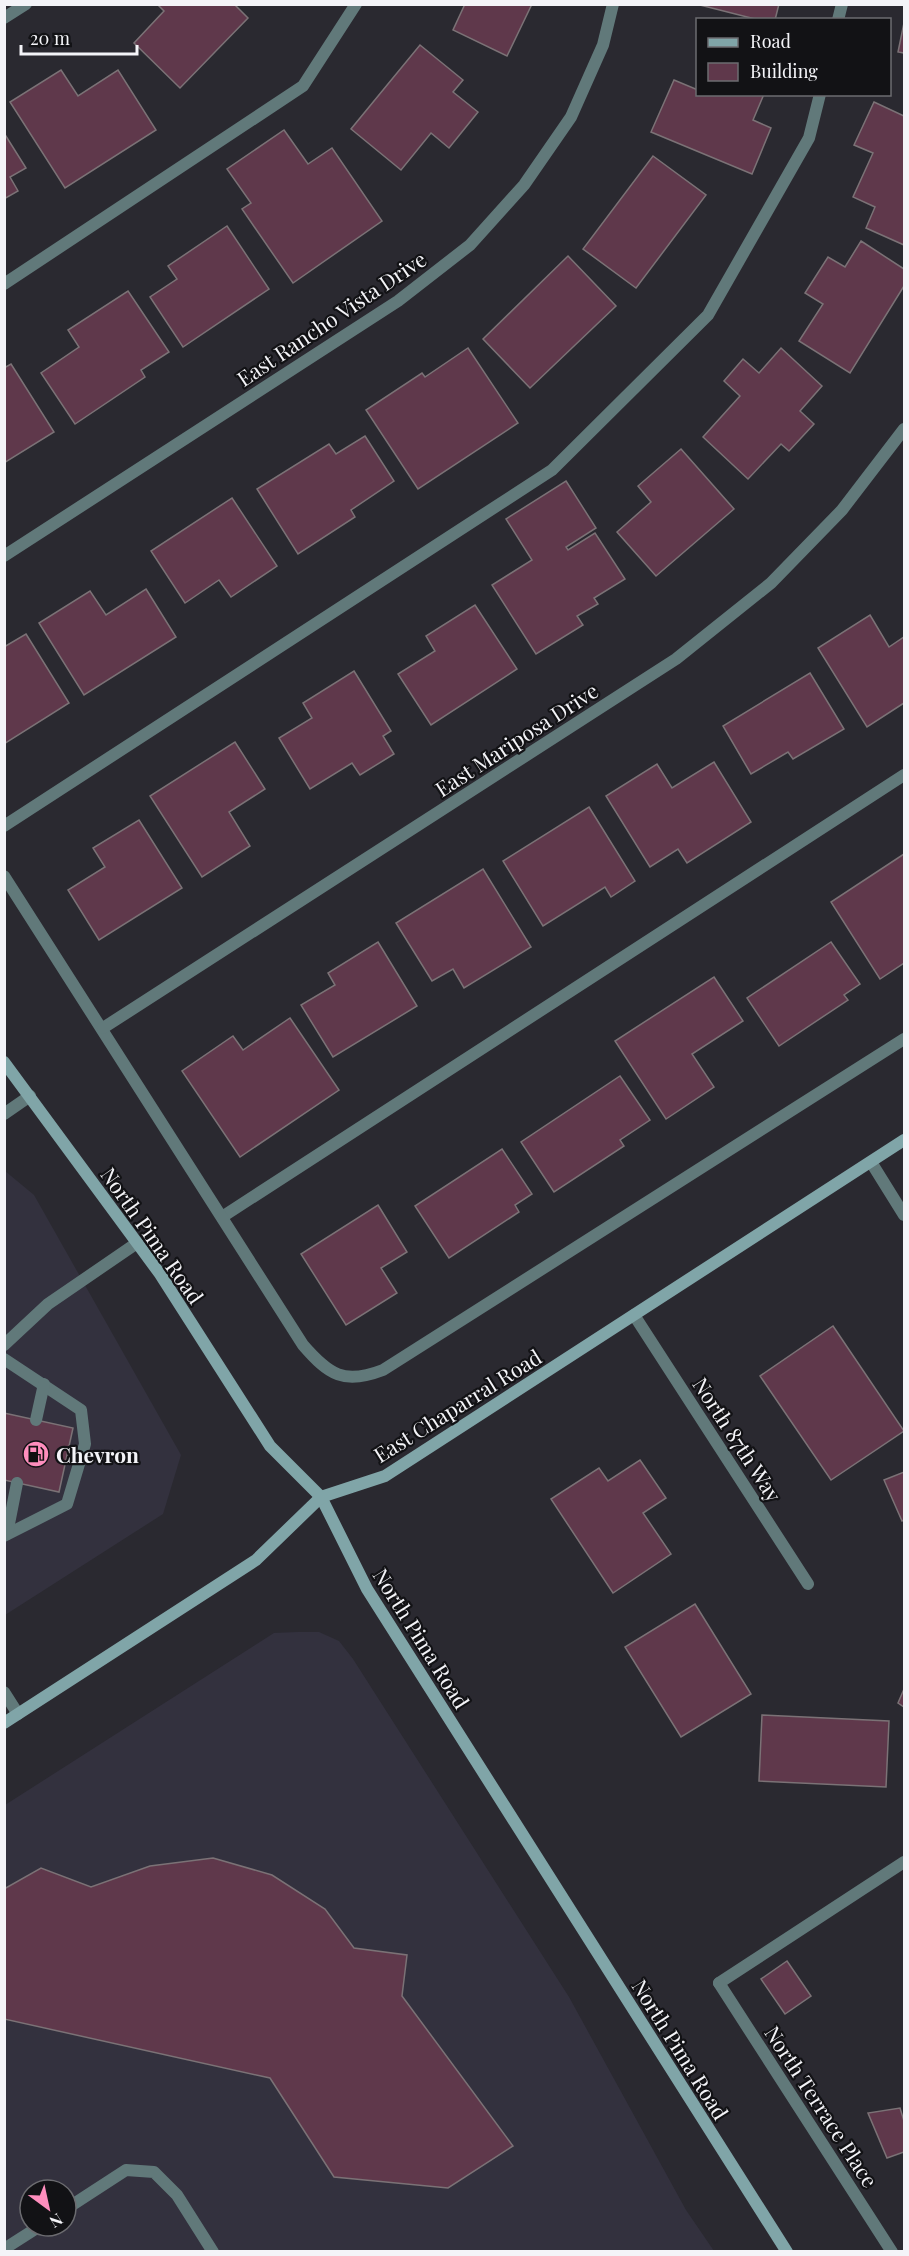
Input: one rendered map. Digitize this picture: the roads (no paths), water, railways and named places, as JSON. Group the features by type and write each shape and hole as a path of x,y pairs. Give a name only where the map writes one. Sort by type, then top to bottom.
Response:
{"main road":[{"name":"North Pima Road","path":"4,1062 160,1274 270,1446 321,1497 367,1589 787,2252"},
{"name":"East Chaparral Road","path":"4,1723 256,1560 321,1497 385,1476 904,1140"}],"street":[{"path":"4,18 26,4"},
{"path":"4,284 303,86 356,4"},
{"name":"East Rancho Vista Drive","path":"4,556 398,301 470,245 524,185 571,117 603,45 613,4"},
{"path":"4,826 552,470 708,315 809,138 820,96"},
{"name":"East Mariposa Drive","path":"103,1028 676,659 771,583 842,510 904,429"},
{"path":"222,1217 904,775"},
{"path":"4,876 303,1345 321,1366 341,1376 363,1377 382,1370 904,1039"},
{"path":"4,1114 30,1096"},
{"path":"870,1162 904,1215"},
{"path":"4,1345 48,1304 137,1243"},
{"name":"North 87th Way","path":"634,1315 808,1584"},
{"path":"4,1359 81,1410 85,1444 67,1504 6,1535"},
{"path":"36,1420 44,1384"},
{"path":"6,1535 17,1483"},
{"path":"4,1692 18,1714"},
{"name":"North Terrace Place","path":"892,2252 719,1983 904,1862"},
{"path":"78,2202 126,2170 154,2172 177,2195 213,2252"},
{"path":"4,2249 21,2238"}],"place":[{"name":"Chevron","path":"36,1454"}]}
